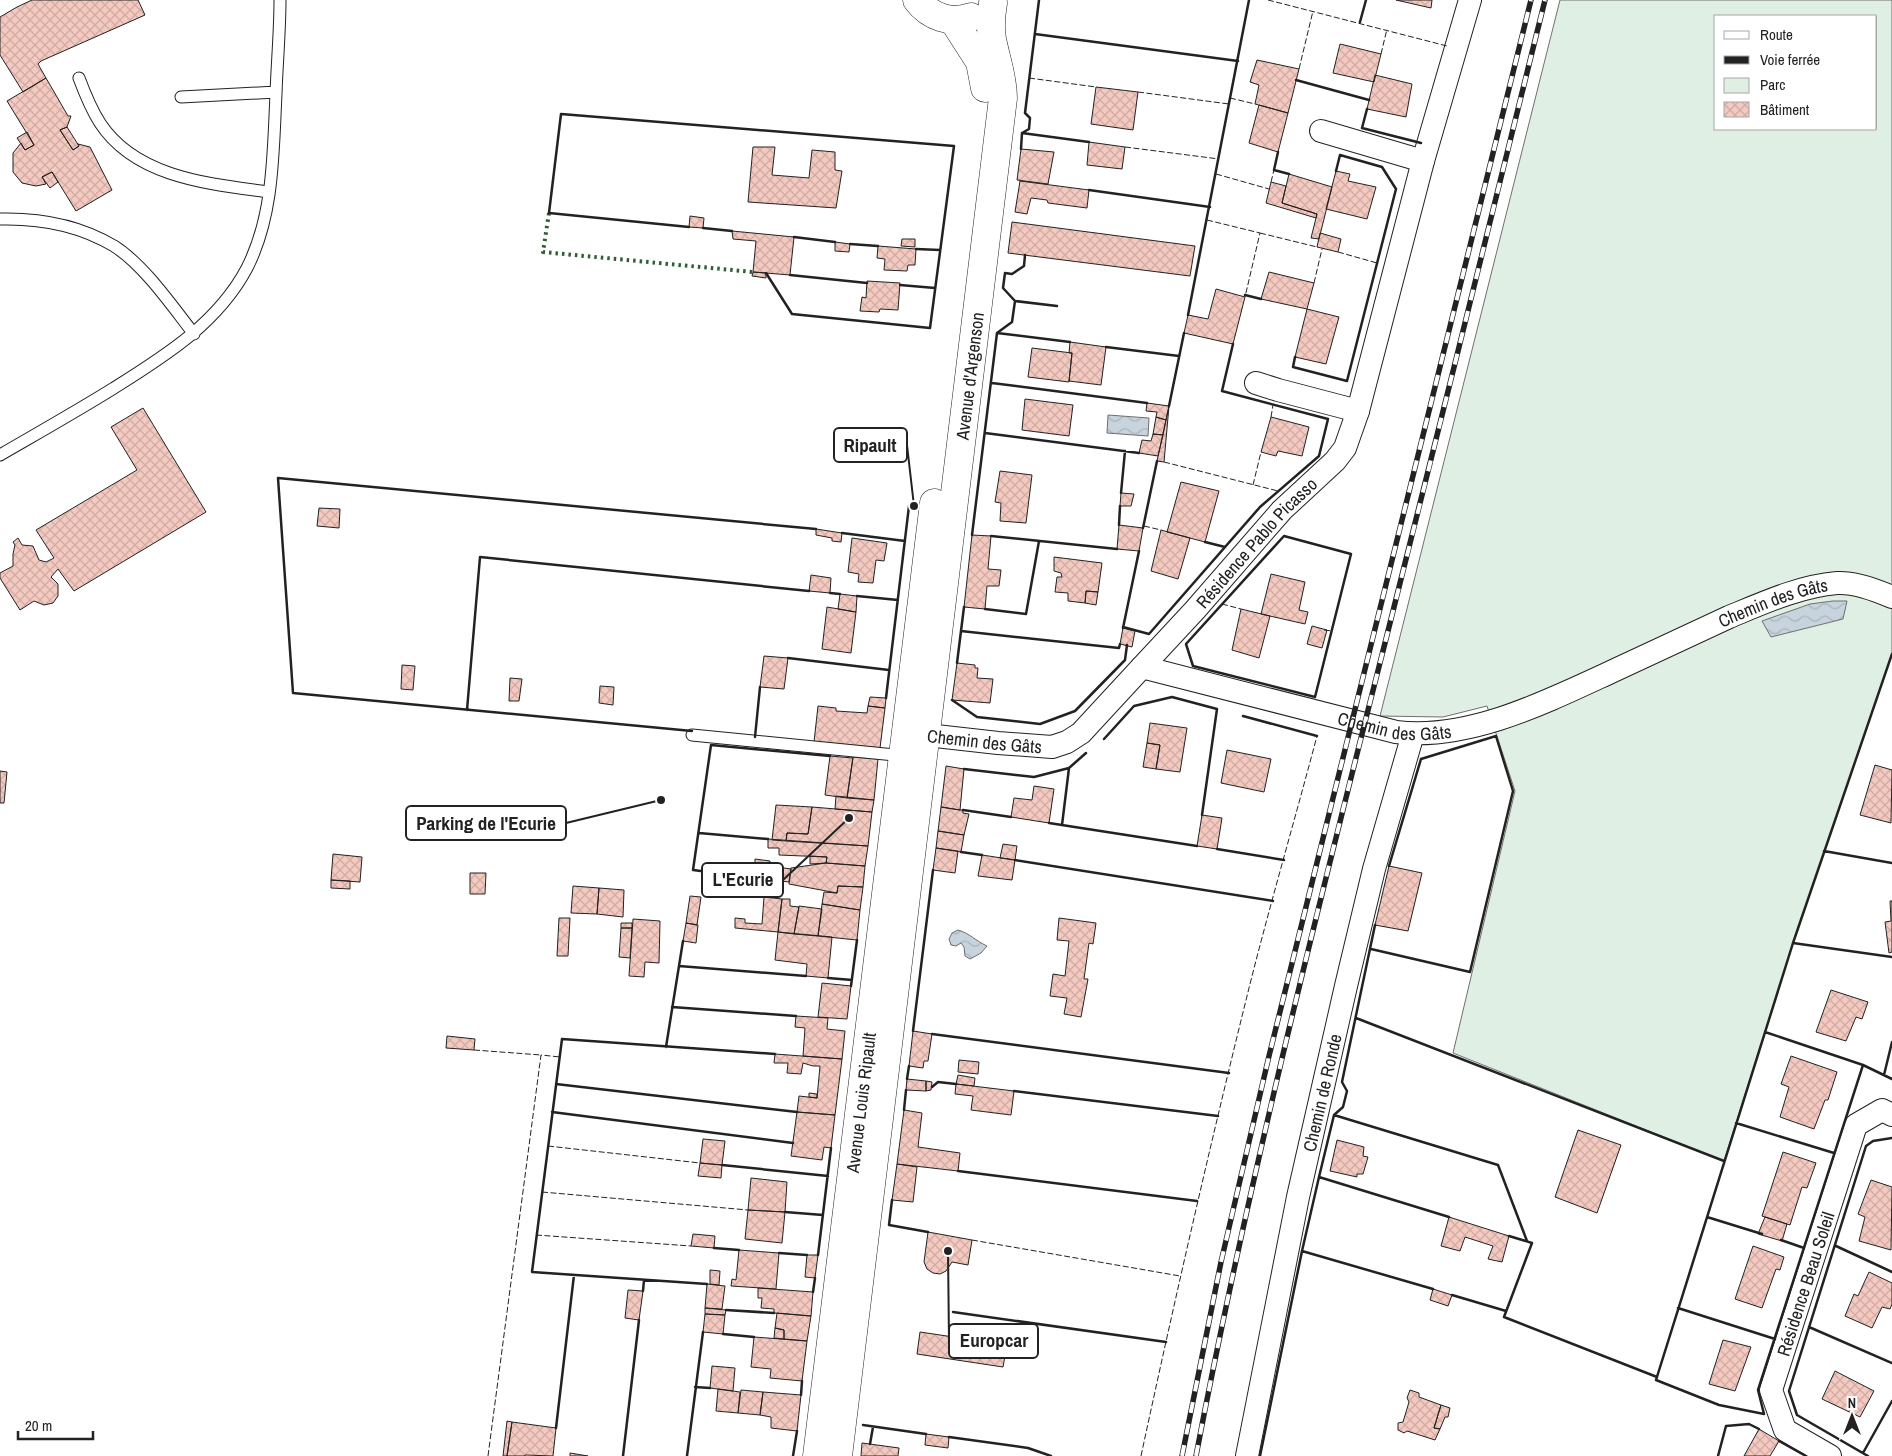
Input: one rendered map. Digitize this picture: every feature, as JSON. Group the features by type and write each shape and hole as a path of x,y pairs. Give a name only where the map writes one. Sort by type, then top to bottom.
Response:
{"main road":[{"path":"917,0 926,10 934,15 953,20 965,20 976,16 994,2"},
{"name":"Avenue d'Argenson","path":"915,747 968,381 1003,98 1000,68 992,38 991,23 994,2"},
{"name":"Avenue d'Argenson","path":"915,747 985,96 985,80 980,62 953,20"},
{"name":"Avenue Louis Ripault","path":"817,1456 915,747"},
{"name":"Avenue Louis Ripault","path":"838,1456 915,747"}],"street":[{"name":"Résidence Pablo Picasso","path":"1142,667 1195,610 1282,510 1335,461 1345,448 1358,411 1423,161 1470,0"},
{"path":"1320,131 1423,161"},
{"path":"1256,383 1358,411"},
{"name":"Chemin des Gâts","path":"915,747 1052,747 1067,742 1081,732 1142,667 1380,728 1413,734 1455,730 1494,720 1544,702 1702,629 1759,605 1804,589 1839,583 1874,589 1892,597"},
{"name":"Chemin de Ronde","path":"1247,1456 1298,1197 1346,986 1374,869 1413,734"},
{"name":"Résidence Beau Soleil","path":"1830,1456 1785,1430 1771,1390 1856,1126 1882,1110 1892,1115"}],"lane":[{"path":"0,455 71,415 147,367 194,334 236,287 260,237 269,192 274,148 280,0"},
{"path":"79,78 90,106 101,125 112,139 142,161 176,175 210,184 269,192"},
{"path":"181,96 276,92"},
{"path":"0,220 45,221 91,235 115,247 134,263 163,293 194,334"},
{"path":"692,735 915,747"}],"green space":[{"path":"1560,0 1892,0 1892,654 1793,943 1724,1161 1453,1053 1515,791 1487,706 1443,717 1380,716"}],"water":[{"path":"1108,415 1149,418 1148,436 1107,433"},
{"path":"1847,601 1843,619 1771,637 1762,621 1810,604"},
{"path":"958,930 987,946 981,953 970,959 965,956 964,947 961,943 956,946 951,945 949,939 952,933"}],"building":[{"path":"32,0 138,0 145,15 41,61 38,64 46,78 23,92 0,55 0,17"},
{"path":"1396,0 1432,0 1431,8"},
{"path":"1340,44 1381,54 1374,82 1333,73"},
{"path":"1257,60 1299,69 1288,113 1255,104 1259,85 1250,82"},
{"path":"1375,75 1412,84 1406,117 1367,109"},
{"path":"46,78 68,116 71,116 67,127 60,130 73,150 79,146 78,144 90,147 112,190 76,211 52,172 42,177 46,184 36,186 22,183 13,172 13,153 21,143 25,150 34,145 7,101"},
{"path":"1096,87 1138,92 1133,130 1091,124"},
{"path":"1259,105 1288,113 1278,152 1249,143"},
{"path":"67,127 79,146 73,150 60,130"},
{"path":"27,132 34,145 25,150 17,138"},
{"path":"1089,142 1125,147 1122,169 1087,165"},
{"path":"753,147 775,147 772,175 809,178 812,150 835,152 835,170 842,171 836,208 748,202"},
{"path":"1021,149 1054,152 1048,184 1017,180"},
{"path":"1336,171 1350,174 1348,181 1376,187 1367,219 1326,209"},
{"path":"52,172 58,182 50,188 42,177"},
{"path":"1289,174 1332,187 1319,239 1311,238 1317,214 1282,203"},
{"path":"1020,181 1089,190 1087,208 1048,203 1047,200 1031,198 1027,214 1015,212"},
{"path":"1271,182 1286,186 1282,203 1317,214 1316,218 1266,203"},
{"path":"690,216 704,218 703,228 689,227"},
{"path":"1012,222 1195,246 1190,276 1008,253"},
{"path":"732,231 794,237 790,275 753,272 756,241 733,239"},
{"path":"1320,233 1341,239 1338,252 1317,247"},
{"path":"902,239 915,239 915,247 901,246"},
{"path":"835,242 850,244 849,252 835,251"},
{"path":"878,246 916,249 915,265 908,265 907,271 884,270 885,259 877,258"},
{"path":"753,272 766,273 766,278 752,276"},
{"path":"1269,272 1314,283 1307,309 1261,299"},
{"path":"867,281 900,283 898,310 860,311 862,297 866,298"},
{"path":"1216,289 1245,297 1233,344 1184,333 1188,315 1208,319"},
{"path":"1307,309 1339,317 1326,364 1295,357"},
{"path":"1070,342 1106,347 1101,385 1069,381 1072,353 1069,353"},
{"path":"1032,348 1072,353 1069,382 1028,377"},
{"path":"1025,399 1073,405 1069,436 1022,430"},
{"path":"1147,403 1169,406 1166,420 1156,417 1157,412 1146,411"},
{"path":"1169,406 1164,462 1157,461"},
{"path":"143,408 206,512 74,591 58,569 51,577 58,584 58,596 53,603 44,605 34,601 20,610 0,578 0,573 13,566 15,545 13,542 18,538 22,545 33,546 39,560 46,562 54,558 36,530 137,470 111,427"},
{"path":"1156,417 1166,420 1163,435 1153,434"},
{"path":"1271,417 1309,427 1302,456 1278,451 1276,456 1261,452"},
{"path":"1153,434 1163,435 1158,456 1139,453 1142,440 1151,441"},
{"path":"1000,471 1032,475 1026,523 1000,521 1001,503 995,502"},
{"path":"1181,482 1219,491 1205,542 1167,532"},
{"path":"1121,493 1134,494 1131,506 1120,506"},
{"path":"319,508 340,509 339,528 317,526"},
{"path":"1119,525 1143,528 1139,551 1117,549"},
{"path":"816,529 842,533 841,542 816,535"},
{"path":"1161,530 1190,538 1178,579 1151,571"},
{"path":"972,535 991,536 988,569 1001,570 999,586 987,586 985,609 964,607"},
{"path":"852,538 887,543 884,561 876,560 873,583 858,582 859,574 848,572"},
{"path":"1054,557 1102,563 1098,592 1086,591 1085,603 1068,601 1068,593 1055,592 1057,577 1062,577 1061,573 1054,571"},
{"path":"1271,574 1305,582 1299,610 1308,612 1305,624 1261,614"},
{"path":"811,575 831,578 830,593 809,591"},
{"path":"1086,591 1098,592 1096,605 1085,603"},
{"path":"840,594 857,596 856,612 838,609"},
{"path":"827,607 856,612 851,653 822,649"},
{"path":"1241,609 1270,616 1259,658 1232,650"},
{"path":"1312,626 1327,630 1322,648 1307,644"},
{"path":"1123,628 1135,631 1132,647 1120,644"},
{"path":"764,656 788,658 784,689 760,687"},
{"path":"957,663 975,665 975,668 978,668 977,678 993,679 990,703 952,700"},
{"path":"402,665 415,666 413,690 401,689"},
{"path":"510,678 522,679 519,701 509,701"},
{"path":"600,686 614,687 613,705 599,703"},
{"path":"870,697 886,698 885,708 868,706"},
{"path":"818,706 836,708 836,711 867,713 868,706 885,708 880,748 814,742"},
{"path":"1150,723 1187,728 1180,772 1156,769 1160,745 1147,743"},
{"path":"1147,743 1160,745 1156,769 1143,767"},
{"path":"1227,750 1271,759 1264,792 1221,783"},
{"path":"830,756 853,758 847,798 825,795"},
{"path":"853,757 878,759 874,800 847,798"},
{"path":"1875,765 1892,770 1891,823 1860,815"},
{"path":"946,766 964,769 960,810 941,807"},
{"path":"0,771 7,772 4,803 0,803"},
{"path":"1034,786 1054,789 1049,823 1011,817 1014,798 1032,800"},
{"path":"836,796 874,800 872,812 835,809"},
{"path":"776,805 812,807 808,834 787,833 786,841 772,840"},
{"path":"812,807 872,812 868,846 786,841 787,833 808,834"},
{"path":"941,807 963,810 963,813 969,814 964,835 938,831"},
{"path":"1202,815 1222,818 1217,849 1197,846"},
{"path":"938,831 964,835 961,852 936,848"},
{"path":"768,839 868,846 865,866 826,863 827,857 779,855 779,848 768,848"},
{"path":"1003,844 1017,846 1015,860 1000,858"},
{"path":"936,848 958,851 955,873 933,870"},
{"path":"333,854 362,857 360,882 331,880"},
{"path":"982,855 1015,860 1012,880 978,876"},
{"path":"810,856 827,857 826,863 810,864"},
{"path":"755,859 770,861 770,866 791,869 789,882 755,878"},
{"path":"826,863 865,866 863,887 838,886 837,893 789,884 791,868"},
{"path":"1389,866 1422,873 1408,931 1375,925"},
{"path":"470,873 486,873 485,894 470,894"},
{"path":"331,880 350,881 350,889 331,888"},
{"path":"573,886 599,888 597,914 571,913"},
{"path":"838,886 863,887 860,910 822,904 824,892 837,893"},
{"path":"599,888 624,890 623,917 597,914"},
{"path":"690,896 701,897 697,925 686,923"},
{"path":"764,897 782,899 778,932 735,928 735,918 745,919 745,923 762,924"},
{"path":"782,899 790,899 790,906 799,907 794,934 778,932"},
{"path":"1890,901 1892,901 1892,952 1889,953 1885,922 1891,921"},
{"path":"822,904 860,910 857,940 818,936"},
{"path":"799,906 822,909 818,936 794,934"},
{"path":"559,918 570,918 568,956 557,956"},
{"path":"1059,918 1096,923 1093,944 1089,943 1084,979 1088,979 1081,1017 1064,1014 1067,998 1050,996 1053,974 1065,976 1069,941 1057,940"},
{"path":"633,919 660,921 659,963 645,962 644,977 629,976"},
{"path":"621,923 632,923 632,928 621,928"},
{"path":"686,923 698,925 696,943 683,941"},
{"path":"621,928 632,928 630,958 619,957"},
{"path":"778,932 832,937 828,978 806,976 807,964 775,960"},
{"path":"822,983 851,986 847,1019 818,1017"},
{"path":"1831,990 1868,1002 1862,1019 1856,1017 1846,1041 1816,1032"},
{"path":"796,1016 828,1018 827,1029 845,1031 842,1059 803,1056 805,1028 795,1027"},
{"path":"913,1031 932,1034 928,1061 924,1061 923,1068 909,1066"},
{"path":"447,1036 475,1039 474,1050 446,1048"},
{"path":"775,1054 842,1059 835,1115 797,1112 799,1096 817,1098 820,1066 803,1063 801,1074 787,1073 788,1063 774,1063"},
{"path":"1791,1056 1837,1072 1828,1100 1825,1100 1814,1129 1780,1117 1789,1087 1781,1084"},
{"path":"959,1060 979,1062 978,1074 958,1072"},
{"path":"958,1075 975,1078 974,1086 956,1084"},
{"path":"907,1079 926,1081 926,1091 906,1090"},
{"path":"926,1081 932,1082 931,1090 926,1091"},
{"path":"956,1084 1014,1091 1011,1115 971,1110 973,1096 955,1094"},
{"path":"809,1093 817,1094 817,1098 809,1097"},
{"path":"904,1110 922,1113 918,1147 960,1153 958,1171 897,1164"},
{"path":"797,1112 835,1115 831,1148 824,1147 822,1160 791,1156"},
{"path":"1578,1130 1621,1145 1597,1213 1555,1197"},
{"path":"703,1139 725,1141 722,1165 700,1163"},
{"path":"1337,1140 1364,1147 1363,1156 1368,1157 1363,1174 1357,1174 1357,1177 1330,1171"},
{"path":"1783,1152 1816,1163 1807,1188 1802,1187 1790,1225 1762,1216"},
{"path":"700,1163 722,1165 721,1178 698,1176"},
{"path":"897,1164 917,1167 913,1202 892,1200"},
{"path":"751,1178 787,1182 785,1212 748,1210"},
{"path":"1871,1180 1892,1187 1891,1250 1859,1241 1865,1217 1858,1214"},
{"path":"748,1210 785,1212 782,1243 745,1239"},
{"path":"1449,1217 1509,1236 1502,1262 1488,1259 1493,1246 1465,1237 1460,1251 1441,1246"},
{"path":"1765,1217 1787,1224 1782,1241 1758,1234"},
{"path":"928,1232 972,1240 968,1265 952,1262 946,1271 940,1274 933,1273 927,1269 924,1262"},
{"path":"693,1234 715,1236 714,1248 691,1246"},
{"path":"1753,1246 1784,1257 1780,1270 1776,1269 1762,1308 1735,1299"},
{"path":"739,1250 779,1253 776,1289 731,1286 732,1279 736,1280"},
{"path":"807,1255 818,1255 815,1278 805,1277"},
{"path":"710,1270 720,1271 719,1285 710,1284"},
{"path":"1869,1272 1892,1283 1892,1304 1890,1309 1882,1307 1872,1328 1845,1316 1854,1294 1858,1296"},
{"path":"707,1284 725,1286 722,1309 705,1308"},
{"path":"758,1288 813,1292 811,1316 774,1313 774,1309 761,1308 762,1298 758,1298"},
{"path":"1433,1289 1452,1295 1448,1306 1430,1300"},
{"path":"628,1290 643,1291 639,1320 625,1318"},
{"path":"705,1308 726,1310 725,1315 705,1314"},
{"path":"777,1313 811,1316 807,1341 784,1339 784,1330 775,1328"},
{"path":"705,1314 725,1315 723,1334 703,1332"},
{"path":"775,1328 784,1330 784,1339 774,1338"},
{"path":"920,1332 1007,1345 1003,1367 917,1354"},
{"path":"754,1337 807,1341 802,1381 770,1378 771,1369 751,1367"},
{"path":"1723,1340 1751,1347 1735,1391 1709,1384"},
{"path":"712,1366 735,1368 733,1391 710,1388"},
{"path":"1835,1371 1874,1391 1860,1417 1822,1399"},
{"path":"718,1389 740,1392 738,1413 716,1411"},
{"path":"741,1390 763,1392 760,1415 738,1413"},
{"path":"1410,1390 1419,1393 1419,1397 1441,1405 1434,1428 1440,1429 1435,1440 1398,1430 1398,1423 1403,1422 1409,1402 1407,1398"},
{"path":"763,1392 801,1395 797,1431 771,1428 771,1417 760,1415"},
{"path":"1441,1405 1450,1408 1448,1417 1445,1417 1440,1429 1434,1428"},
{"path":"507,1421 512,1422 507,1456 503,1456"},
{"path":"512,1422 556,1428 553,1456 507,1456"},
{"path":"1759,1429 1779,1441 1770,1456 1744,1456"},
{"path":"926,1434 949,1437 948,1448 925,1445"},
{"path":"862,1443 899,1448 898,1456 861,1456"},
{"path":"570,1453 588,1456 570,1456"}],"railway":[{"path":"1182,1456 1221,1262 1269,1056 1531,0"},
{"path":"1196,1456 1216,1354 1284,1048 1545,0"}],"hedge":[{"path":"549,213 543,252 753,272"}],"fence":[{"path":"1268,0 1447,46"},
{"path":"1299,69 1313,11"},
{"path":"1381,54 1387,29"},
{"path":"1029,78 1096,87"},
{"path":"1138,92 1229,104"},
{"path":"1230,98 1255,104"},
{"path":"1125,147 1219,159"},
{"path":"1271,182 1274,170"},
{"path":"1216,174 1269,189"},
{"path":"1207,220 1260,233 1245,297"},
{"path":"1260,233 1317,247"},
{"path":"1314,283 1322,249"},
{"path":"1338,252 1377,263"},
{"path":"1271,417 1273,405"},
{"path":"1253,485 1261,452"},
{"path":"1164,462 1278,491"},
{"path":"1144,526 1161,530"},
{"path":"1222,604 1241,609"},
{"path":"1324,630 1332,631"},
{"path":"1141,1456 1250,984 1317,736"},
{"path":"474,1050 541,1055"},
{"path":"488,1456 541,1055 560,1057"},
{"path":"548,1146 700,1163"},
{"path":"542,1192 748,1210"},
{"path":"536,1235 691,1246"},
{"path":"972,1240 1180,1276"}],"wall":[{"path":"1021,149 1022,133 1029,129 1030,118 1025,113 1039,0"},
{"path":"1188,315 1249,0"},
{"path":"1360,22 1366,0"},
{"path":"1035,34 1238,61"},
{"path":"1296,80 1369,100"},
{"path":"1367,109 1362,128 1421,143"},
{"path":"689,227 549,213 561,114 954,146 930,328 792,314 766,273"},
{"path":"1022,133 1089,142"},
{"path":"1278,152 1274,170 1289,174"},
{"path":"1295,357 1293,367 1347,381 1396,189 1382,167 1340,155 1336,171"},
{"path":"1089,190 1210,207"},
{"path":"703,228 732,231"},
{"path":"794,237 835,242"},
{"path":"850,244 878,246"},
{"path":"916,249 940,250"},
{"path":"972,535 997,333 1012,322 1015,301 1003,288 1005,273 1012,274 1024,266 1025,255"},
{"path":"790,275 867,283"},
{"path":"900,285 935,288"},
{"path":"1245,295 1261,299"},
{"path":"1015,301 1057,306"},
{"path":"997,333 1070,342"},
{"path":"1169,406 1184,333"},
{"path":"1123,627 1149,634 1260,507 1319,456 1328,419 1222,391 1233,344"},
{"path":"1106,347 1179,356"},
{"path":"992,383 1147,403"},
{"path":"985,433 1139,453"},
{"path":"1121,493 1125,451"},
{"path":"1143,528 1157,461"},
{"path":"692,731 293,693 278,478 816,529"},
{"path":"886,698 909,506"},
{"path":"1119,525 1120,506"},
{"path":"842,533 905,541"},
{"path":"991,536 1117,549"},
{"path":"1284,536 1351,554 1315,697 1193,666 1186,644 1284,536"},
{"path":"985,609 1026,614 1039,541"},
{"path":"1205,542 1225,547"},
{"path":"1123,628 1139,551"},
{"path":"467,710 480,557 809,591"},
{"path":"830,593 840,594"},
{"path":"857,596 898,600"},
{"path":"957,663 964,607"},
{"path":"961,631 1119,648 1120,644"},
{"path":"952,700 977,717 1040,724 1075,711 1125,660 1127,645"},
{"path":"1892,654 1793,943 1656,1380 1719,1405 1764,1414 1758,1390 1863,1065 1892,1079"},
{"path":"788,658 889,670"},
{"path":"755,737 760,687"},
{"path":"1104,739 1134,706 1172,697 1217,709 1202,815"},
{"path":"1243,716 1317,736"},
{"path":"1371,949 1470,972 1513,791 1496,736 1421,759 1389,866"},
{"path":"755,878 693,870 711,745 830,756"},
{"path":"964,769 1034,777 1069,768 1086,753"},
{"path":"1062,825 1069,768"},
{"path":"963,810 1011,817"},
{"path":"1049,823 1197,846"},
{"path":"699,833 768,839"},
{"path":"1217,849 1284,860"},
{"path":"1824,851 1892,863"},
{"path":"961,852 982,855"},
{"path":"1015,860 1273,901"},
{"path":"913,1031 933,870"},
{"path":"1260,1456 1319,1177 1334,1115 1343,1107 1347,1091 1342,1082 1375,925"},
{"path":"851,986 857,940"},
{"path":"666,1047 683,941"},
{"path":"1793,943 1892,957"},
{"path":"679,966 806,976"},
{"path":"828,978 852,980"},
{"path":"672,1007 796,1016"},
{"path":"1356,1018 1724,1161"},
{"path":"1765,1032 1863,1065"},
{"path":"932,1034 1229,1073"},
{"path":"707,1284 532,1272 562,1039 775,1054"},
{"path":"1884,1075 1892,1042"},
{"path":"907,1079 909,1066"},
{"path":"932,1087 938,1082 956,1084"},
{"path":"556,1084 797,1112"},
{"path":"904,1110 906,1090"},
{"path":"1014,1091 1218,1116"},
{"path":"552,1112 793,1143"},
{"path":"1334,1115 1498,1165 1527,1241"},
{"path":"1736,1123 1834,1153"},
{"path":"1868,1456 1797,1415 1789,1391 1866,1146 1873,1141 1892,1138"},
{"path":"818,1255 831,1148"},
{"path":"722,1165 828,1176"},
{"path":"958,1171 1197,1201"},
{"path":"1319,1177 1449,1217"},
{"path":"892,1200 889,1225 928,1232"},
{"path":"785,1212 823,1215"},
{"path":"1707,1217 1762,1234"},
{"path":"1509,1236 1532,1243 1504,1317 1657,1377"},
{"path":"1781,1240 1804,1248"},
{"path":"1836,1246 1892,1272"},
{"path":"714,1248 739,1250"},
{"path":"1302,1251 1433,1289"},
{"path":"779,1253 807,1255"},
{"path":"556,1428 574,1275"},
{"path":"813,1292 815,1278"},
{"path":"643,1291 644,1280"},
{"path":"1452,1295 1506,1311"},
{"path":"1678,1308 1775,1339"},
{"path":"726,1310 774,1313"},
{"path":"953,1312 1166,1342"},
{"path":"623,1456 639,1320"},
{"path":"1809,1327 1892,1363"},
{"path":"687,1456 703,1332"},
{"path":"723,1334 754,1337"},
{"path":"801,1395 802,1381"},
{"path":"695,1387 710,1388"},
{"path":"1863,1453 1892,1401"},
{"path":"1718,1456 1726,1426 1749,1424 1759,1429"},
{"path":"863,1425 926,1434"},
{"path":"870,1444 873,1427"},
{"path":"793,1456 797,1431"},
{"path":"949,1437 1028,1448 1051,1456"},
{"path":"1779,1441 1806,1456"}],"place":[{"name":"Ripault","path":"914,506"},
{"name":"Parking de l'Ecurie","path":"661,800"},
{"name":"L'Ecurie","path":"849,818"},
{"name":"Europcar","path":"948,1251"}]}
